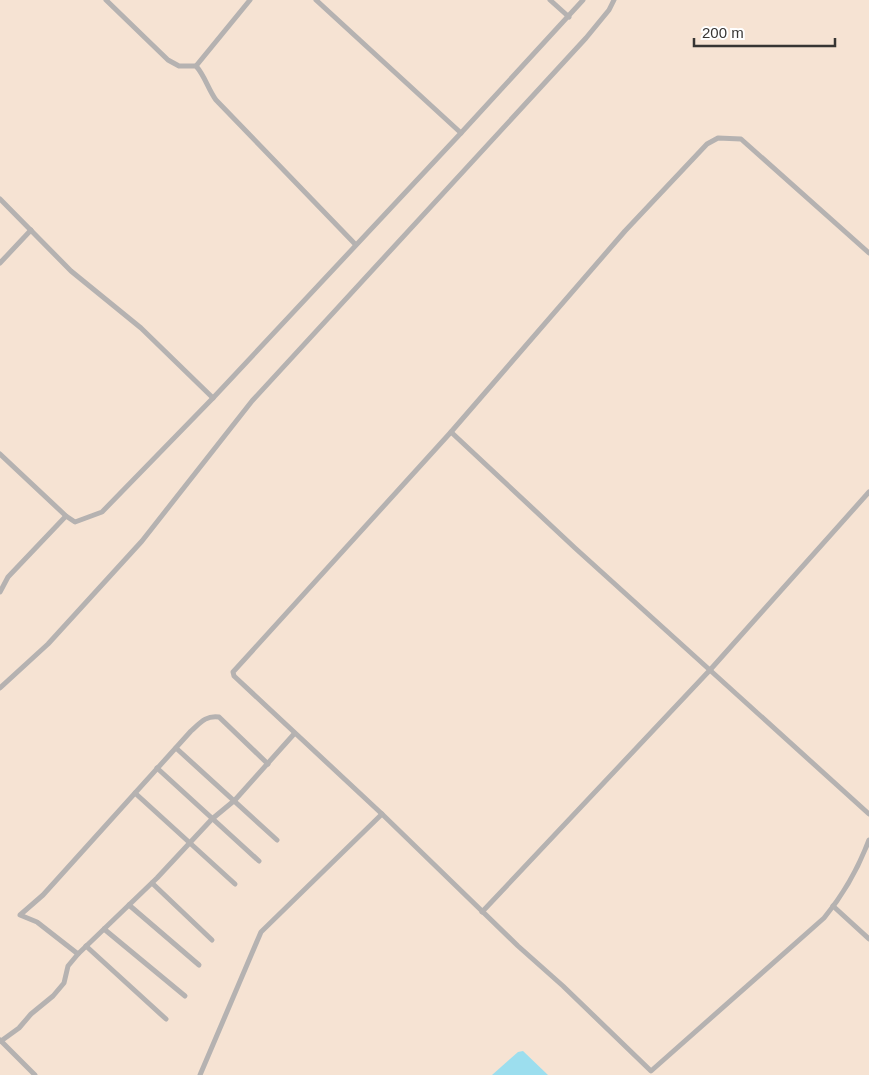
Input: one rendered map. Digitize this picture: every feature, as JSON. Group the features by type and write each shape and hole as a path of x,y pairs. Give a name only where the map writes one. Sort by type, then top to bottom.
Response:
{"street":[{"path":"106,0 168,60 179,66 196,66 216,100 356,244"},
{"path":"196,66 250,0"},
{"path":"316,0 461,133"},
{"path":"550,0 569,17"},
{"path":"0,454 74,522 102,512 213,398 583,0"},
{"path":"0,688 48,644 142,541 252,401 586,38 609,10 614,0"},
{"path":"869,253 741,139 718,138 707,144 642,213 451,432 234,669 234,676 294,734 382,814 482,912 563,986 653,1073 824,918 860,864 869,840"},
{"path":"0,199 71,271 141,328 213,398"},
{"path":"0,263 31,230"},
{"path":"451,432 575,548 869,814"},
{"path":"482,912 710,670 869,492"},
{"path":"0,592 8,577 66,516"},
{"path":"78,954 37,922 20,915 35,904 202,720 212,715 219,716 268,764"},
{"path":"35,1075 1,1041 19,1028 31,1014 53,996 64,983 68,966 78,954 152,883 212,819 235,800 294,734"},
{"path":"176,748 277,840"},
{"path":"157,768 258,861"},
{"path":"135,792 235,884"},
{"path":"200,1075 262,932 382,814"},
{"path":"152,883 212,940"},
{"path":"129,905 199,965"},
{"path":"833,906 869,940"},
{"path":"104,929 185,996"},
{"path":"86,946 166,1020"}],"shaded area":[{"path":"0,0 869,0 869,1075 0,1075"}],"water":[{"path":"523,1051 548,1075 492,1075 518,1052"}]}
